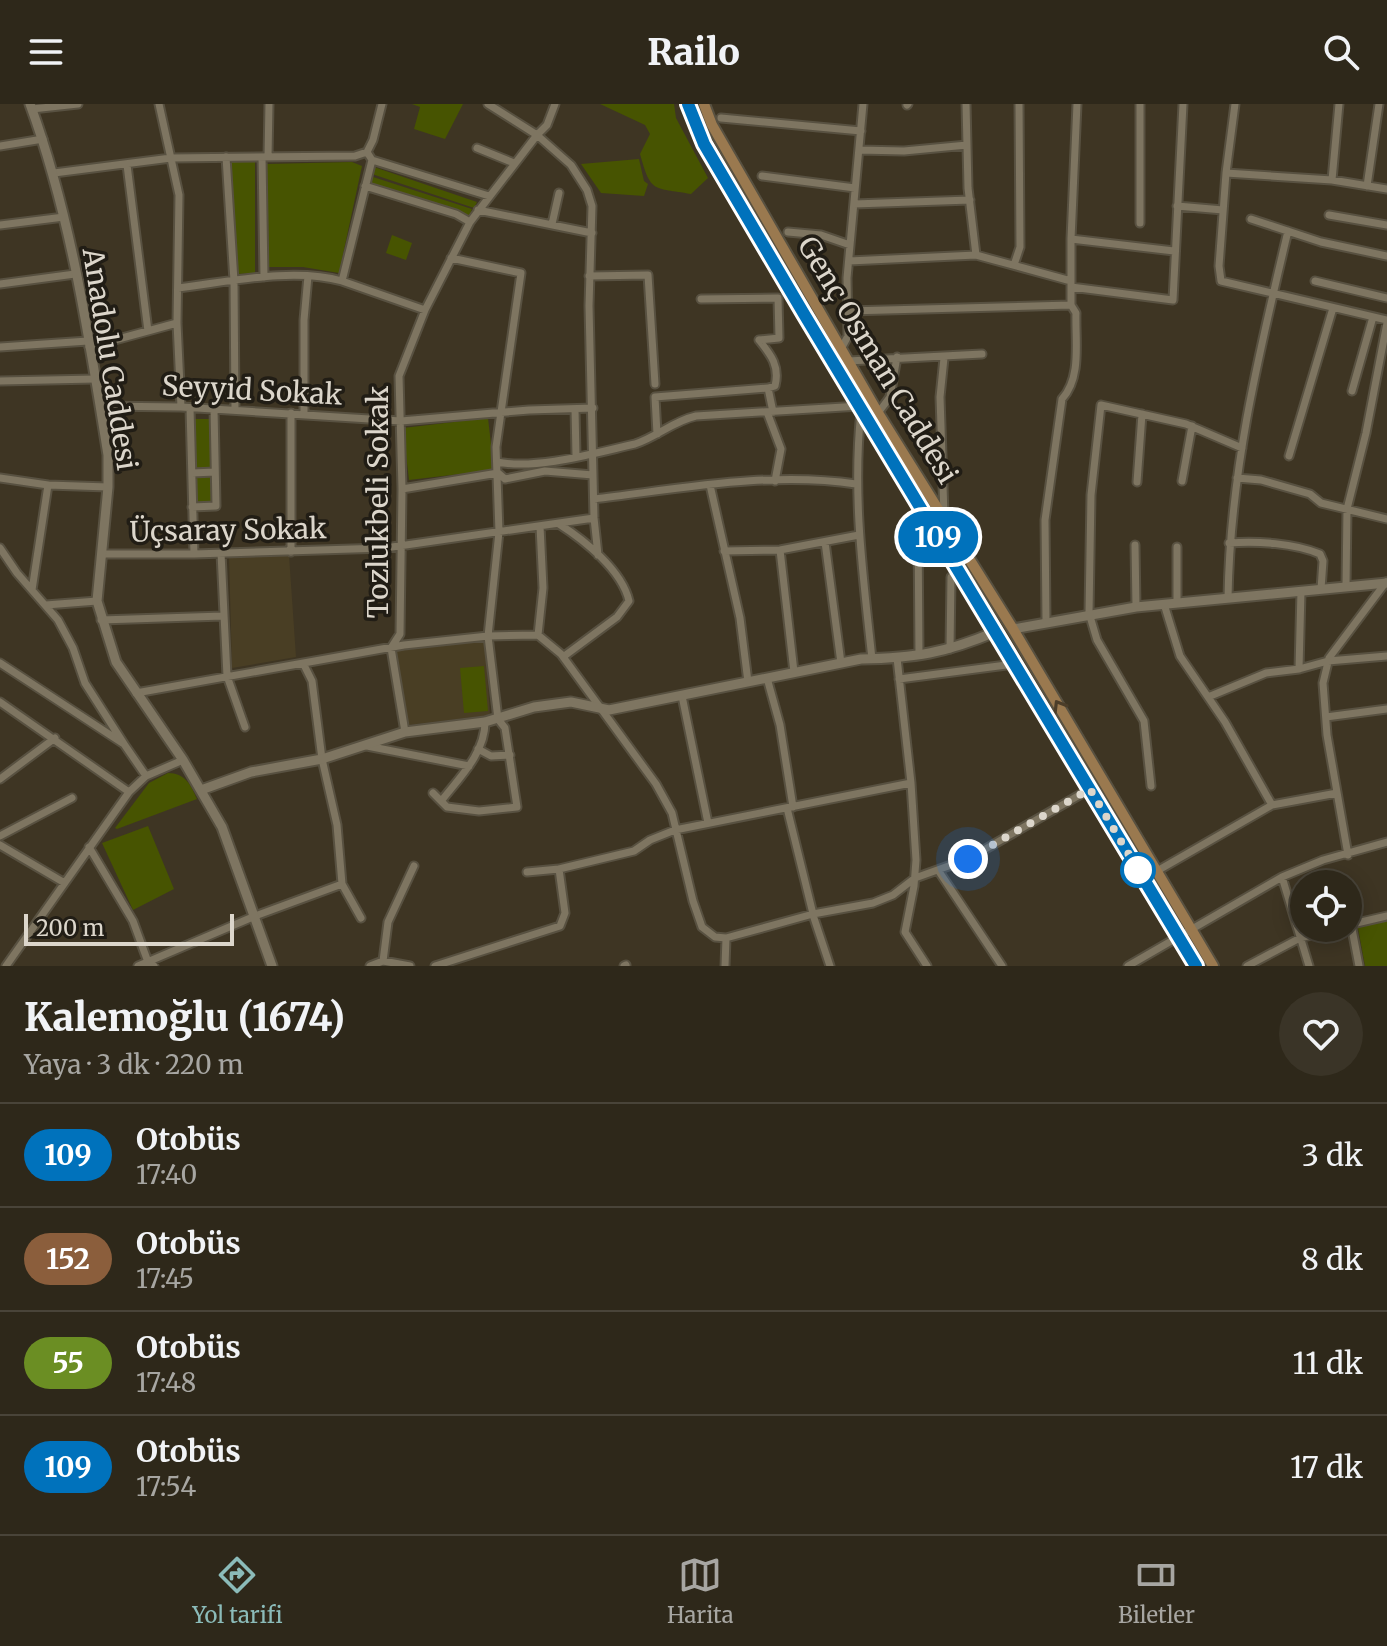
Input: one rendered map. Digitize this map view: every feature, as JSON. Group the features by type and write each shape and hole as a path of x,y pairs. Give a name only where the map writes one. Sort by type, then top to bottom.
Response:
{"main road":[{"name":"Genç Osman Caddesi","path":"688,104 704,144 1196,966"},
{"name":"Genç Osman Caddesi","path":"704,104 712,125 878,413 1013,629 1213,966"}],"street":[{"path":"31,107 78,104"},
{"path":"159,104 179,195 177,323 192,473 194,554"},
{"path":"264,277 265,157 269,104"},
{"path":"54,173 171,158 355,156 367,152 382,104"},
{"path":"488,104 537,135 571,165 587,190 592,206 589,276 594,518 598,555"},
{"name":"Tozlukbeli Sokak","path":"405,732 391,648 400,634 402,489 399,376 425,310 470,222 547,125 555,104"},
{"path":"841,349 848,336 850,245 863,104"},
{"path":"966,104 976,255"},
{"path":"1014,265 1020,247 1019,104"},
{"path":"1046,621 1045,520 1062,399 1071,389 1075,376 1076,313 1071,305 1071,239 1077,104"},
{"path":"1140,104 1140,223"},
{"path":"849,261 976,255 1071,284 1173,300 1183,104"},
{"path":"1235,104 1223,210 1219,266 1221,281 1387,322 1347,509 1346,586"},
{"path":"1332,180 1339,104"},
{"path":"1367,186 1379,104"},
{"name":"Anadolu Caddesi","path":"31,107 54,173 64,217 108,455 108,487 97,601 101,620 116,662 183,760 222,827 272,966"},
{"path":"721,118 861,131"},
{"path":"0,146 43,139"},
{"path":"859,150 904,151 967,145"},
{"path":"477,148 514,163"},
{"path":"367,152 372,160 489,196"},
{"path":"226,157 234,281 235,410"},
{"path":"342,281 372,160"},
{"path":"127,165 148,331"},
{"path":"1226,173 1332,180 1387,189"},
{"path":"762,176 855,188"},
{"path":"365,186 456,214 470,222"},
{"path":"552,224 559,193"},
{"path":"854,204 970,200"},
{"path":"1177,206 1223,210"},
{"path":"478,210 592,233"},
{"path":"1329,215 1387,225"},
{"path":"0,225 64,217"},
{"path":"1251,219 1321,242 1387,256"},
{"path":"1228,598 1229,543 1247,414 1288,231"},
{"path":"788,232 821,235 850,245"},
{"path":"1071,239 1174,251"},
{"path":"433,793 447,807 479,811 517,807 505,728 498,719 488,636 499,532 497,462 500,413 521,273 451,258"},
{"path":"0,284 75,274"},
{"path":"589,276 648,275 655,384"},
{"path":"304,414 304,320 308,276"},
{"path":"178,288 264,277 326,276 425,310"},
{"path":"1315,281 1387,298"},
{"path":"657,434 655,397 775,386 775,360 759,340 779,338 778,298 701,299"},
{"path":"848,311 1071,305"},
{"path":"1289,456 1333,308"},
{"path":"1352,391 1373,317"},
{"path":"0,347 88,344 177,323"},
{"path":"848,361 982,354"},
{"path":"878,413 890,397 897,357"},
{"path":"944,358 940,397 945,518"},
{"path":"1378,372 1387,374"},
{"path":"0,381 95,379"},
{"path":"768,388 770,412 781,449 775,481"},
{"path":"1151,786 1144,721 1097,640 1089,613 1091,495 1101,405 1192,426 1242,448"},
{"name":"Seyyid Sokak","path":"100,406 185,407 401,421 593,408"},
{"path":"497,462 511,465 635,444 678,420 696,416 861,407 856,484 872,659"},
{"path":"192,507 216,506 214,409"},
{"path":"575,409 576,456"},
{"path":"291,413 291,552"},
{"path":"1137,482 1142,414"},
{"path":"1182,481 1192,426"},
{"path":"498,473 505,479 545,471 593,475"},
{"path":"192,473 215,472"},
{"path":"402,489 498,473"},
{"path":"0,478 48,485 108,487"},
{"path":"1237,478 1261,480 1310,494 1321,503 1387,519"},
{"path":"594,499 710,485 775,481 856,484"},
{"path":"32,590 48,485"},
{"path":"710,485 740,618 748,682"},
{"name":"Üçsaray Sokak","path":"102,554 385,548 594,518"},
{"path":"558,524 584,540 598,555 627,592 629,601 617,617 563,657"},
{"path":"918,524 919,655"},
{"path":"538,635 543,588 540,526"},
{"path":"724,551 780,550 859,535"},
{"path":"825,542 841,663"},
{"path":"1229,543 1260,544 1320,554 1323,561 1321,589"},
{"path":"1135,545 1136,607"},
{"path":"1177,547 1177,603"},
{"path":"0,548 58,620 73,648 85,683 146,776"},
{"path":"780,550 794,672"},
{"path":"221,553 227,676 245,727"},
{"path":"950,649 951,577 959,572"},
{"path":"1013,629 1136,607 1387,582"},
{"path":"1348,855 1323,683 1328,661 1387,582"},
{"path":"1299,669 1301,591"},
{"path":"46,605 97,601"},
{"path":"1164,604 1180,656 1272,805"},
{"path":"101,620 223,616"},
{"path":"201,790 251,772 322,759 405,732 485,722 534,707 571,702 609,710 841,663 950,649 995,632"},
{"path":"136,693 391,648 488,636 538,635 563,657 656,784 672,813 702,927 715,937 726,938 813,914 873,903 893,895 915,878 968,859 1090,789"},
{"path":"1208,697 1266,673 1328,661 1387,656"},
{"path":"897,658 911,783 915,878 905,932 927,966"},
{"path":"1,663 124,744"},
{"path":"899,679 1014,664"},
{"path":"304,665 312,681 322,759 337,825 342,884 361,918"},
{"path":"767,678 780,725 790,808 813,914 830,966"},
{"path":"682,696 708,823"},
{"path":"0,702 129,792"},
{"path":"1326,717 1387,709"},
{"path":"442,800 469,766 485,735 485,722"},
{"path":"0,779 55,738"},
{"path":"364,746 469,766"},
{"path":"478,749 491,756 510,755"},
{"path":"6,966 129,792 146,776 183,760"},
{"path":"527,872 559,869 634,851 650,840 675,830 911,783"},
{"path":"1157,871 1272,805 1337,793"},
{"path":"0,836 72,798"},
{"path":"1128,966 1282,877 1323,860 1387,842"},
{"path":"0,845 63,882"},
{"path":"89,847 133,921 151,964"},
{"path":"383,961 388,922 414,866"},
{"path":"435,966 449,965 560,926 565,913 559,869"},
{"path":"938,870 1002,966"},
{"path":"1282,877 1290,904"},
{"path":"138,966 151,964 255,916 342,884"},
{"path":"1362,922 1387,916"},
{"path":"725,966 726,938"},
{"path":"1247,966 1292,942"},
{"path":"1301,942 1309,966"},
{"path":"1353,942 1359,966"},
{"path":"370,966 383,961 410,966"}],"shaded area":[{"path":"289,555 296,657 232,668 229,556"},
{"path":"485,640 490,715 408,725 395,651"}],"green space":[{"path":"412,104 463,104 445,139 414,129 420,107"},
{"path":"600,104 674,104 676,118 708,178 691,194 655,186 647,176 640,154 650,134 645,125"},
{"path":"639,159 644,181 648,184 644,196 601,193 581,164"},
{"path":"231,162 255,162 255,273 237,274"},
{"path":"352,162 362,166 339,273 303,267 269,267 267,164"},
{"path":"374,167 477,202 474,208 372,174"},
{"path":"370,176 472,209 469,217 368,183"},
{"path":"392,235 412,243 406,260 386,253"},
{"path":"488,418 494,470 409,480 403,428"},
{"path":"194,419 211,419 214,503 196,503"},
{"path":"484,666 488,711 464,713 460,668"},
{"path":"168,773 183,778 197,799 115,828 149,783"},
{"path":"148,826 174,889 133,910 102,843"},
{"path":"1387,920 1387,966 1365,966 1361,942 1362,927"}],"bus line":[{"name":"109","path":"688,104 704,144 804,314 1196,966"}],"route":[{"path":"968,859 1090,789 1138,870"}]}
